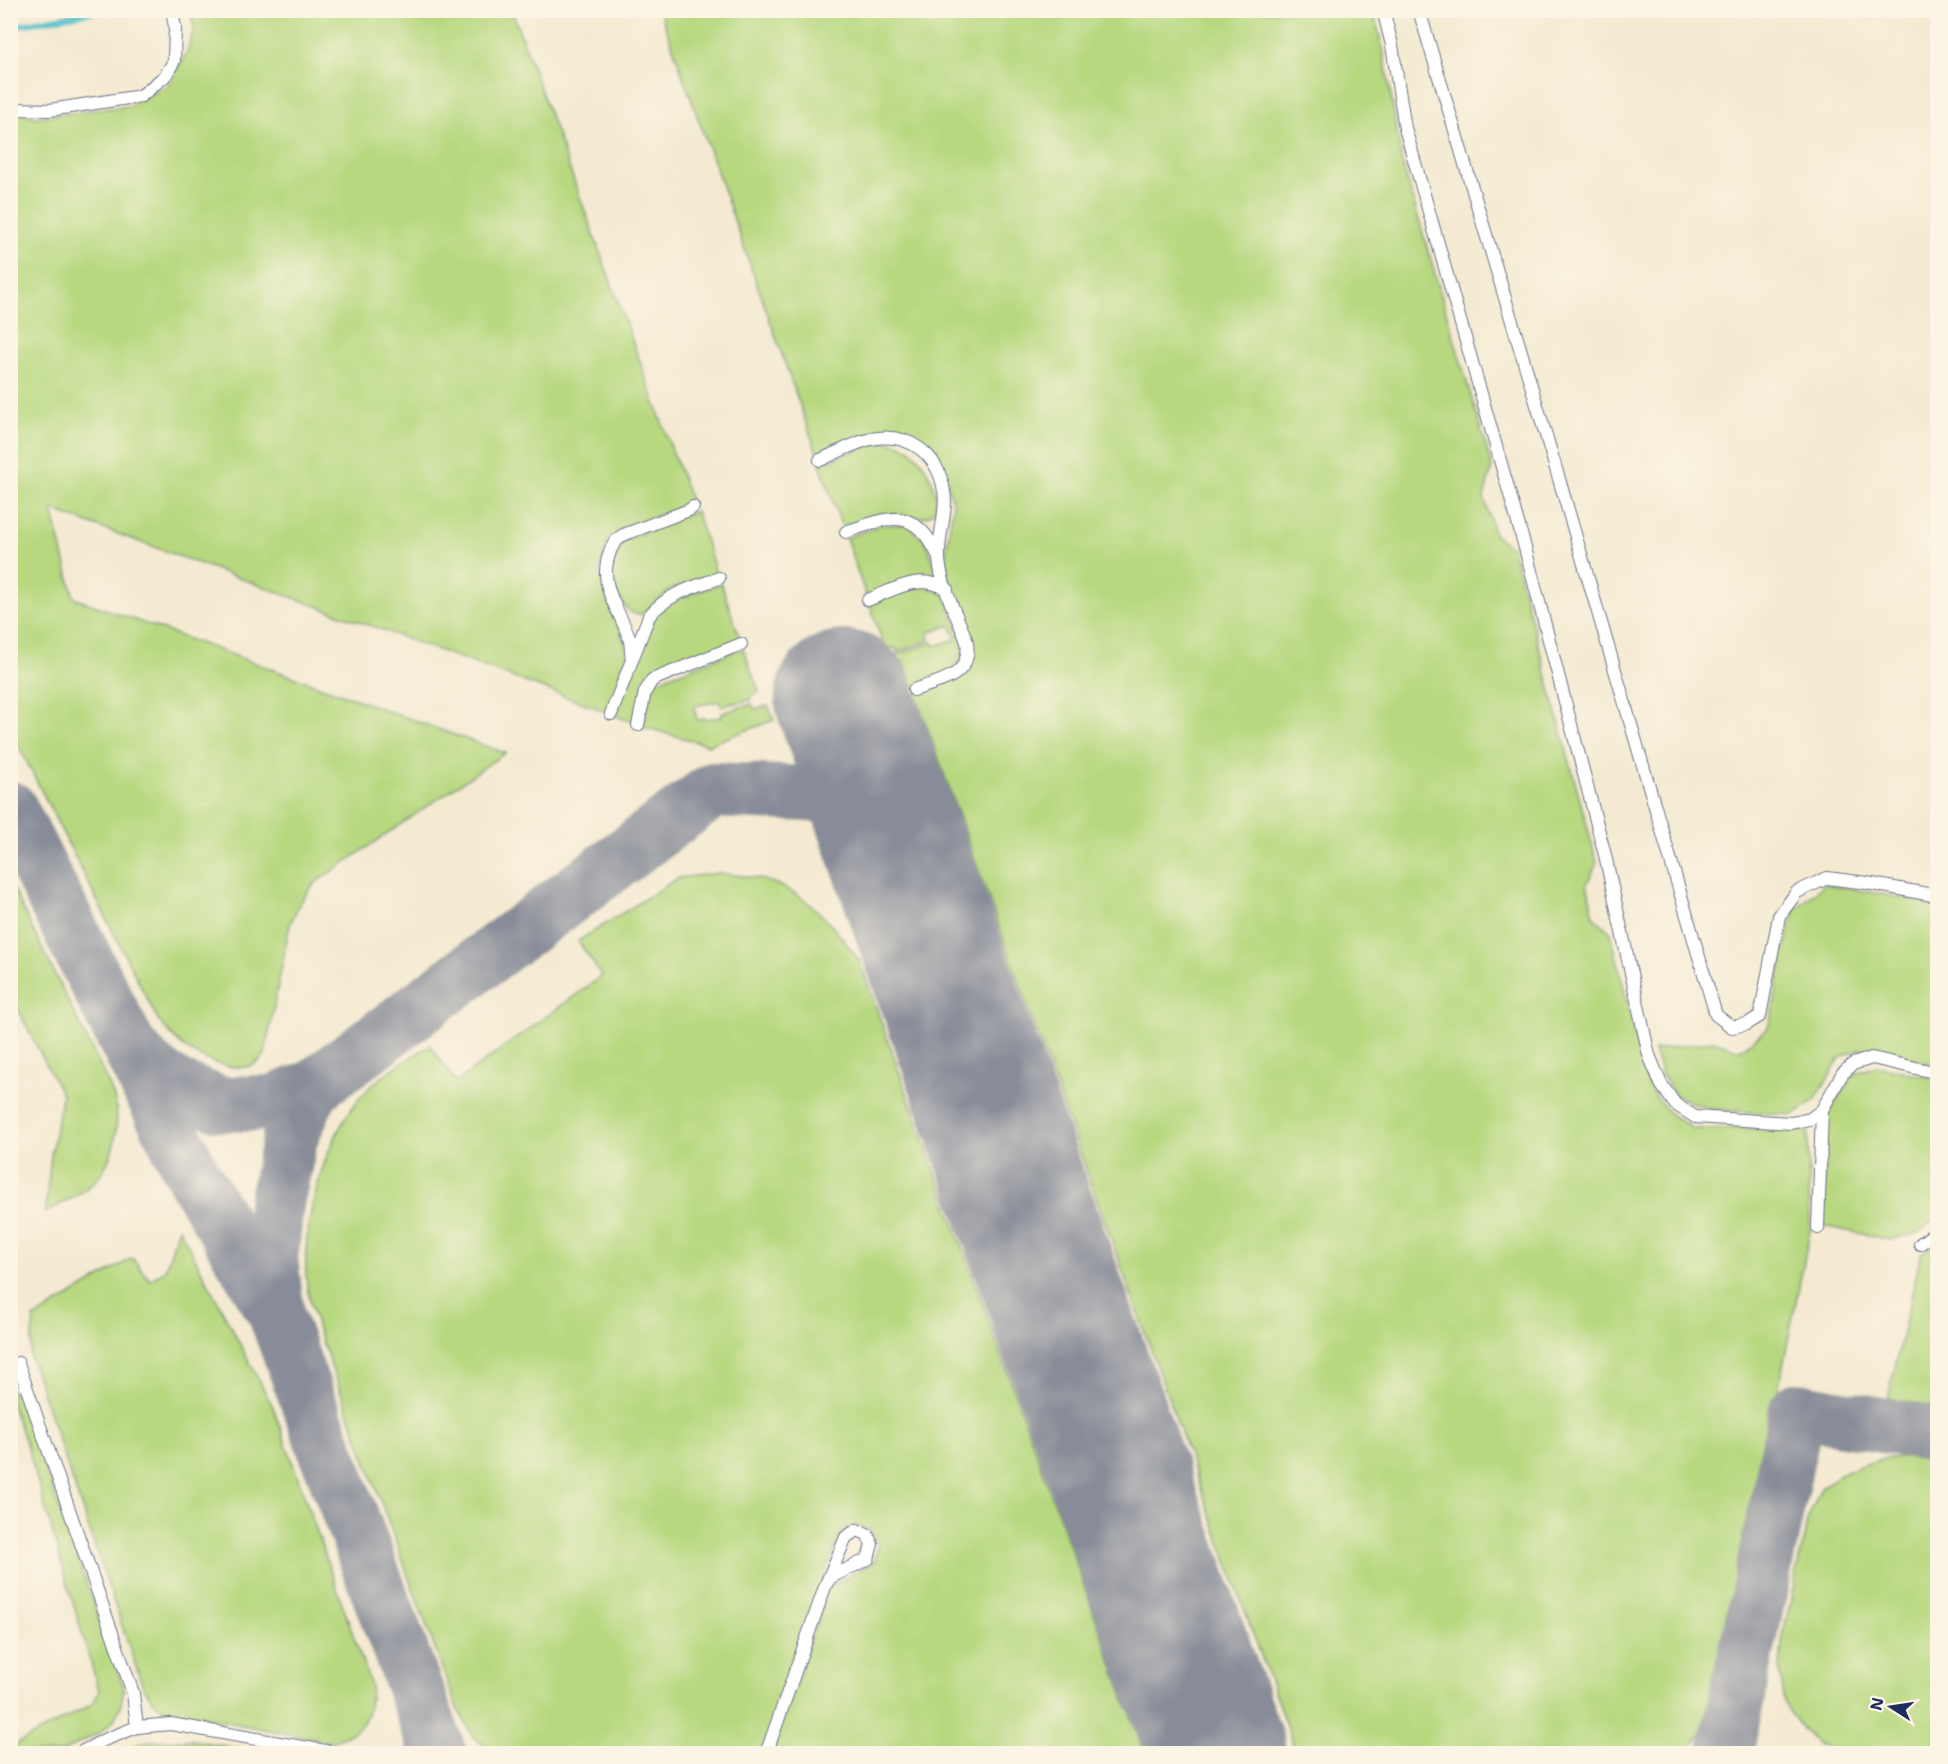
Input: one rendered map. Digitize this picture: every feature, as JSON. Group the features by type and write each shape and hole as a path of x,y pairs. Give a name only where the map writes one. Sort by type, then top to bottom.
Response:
{"lane":[{"path":"10,108 50,110 141,96 165,76 174,61 175,27 172,10"},
{"path":"1383,10 1392,45 1405,128 1524,544 1605,855 1649,1055 1661,1084 1675,1104 1695,1118 1791,1123 1810,1119 1822,1110 1842,1074 1853,1064 1872,1058 1938,1073"},
{"path":"1419,10 1716,1015 1732,1027 1747,1024 1760,1016 1779,916 1797,892 1827,878 1938,896"},
{"path":"820,460 869,440 888,437 902,439 916,445 929,456 940,476 944,491 939,558"},
{"path":"632,660 630,641 607,587 606,570 609,552 614,542 623,535 693,507"},
{"path":"846,532 882,520 893,519 909,522 930,539 939,558 943,579 967,642 966,661 954,675 914,690"},
{"path":"611,714 649,616 660,603 719,578"},
{"path":"868,600 918,581 938,584 947,589"},
{"path":"638,725 645,692 652,680 741,644"},
{"path":"1818,1228 1822,1110"},
{"path":"1920,1244 1938,1231"},
{"path":"18,1363 133,1693 137,1726"},
{"path":"766,1754 826,1584 834,1562 846,1537 857,1530 867,1534 872,1544 868,1559 831,1577 826,1584"},
{"path":"78,1754 137,1726 171,1724 343,1754"}],"green space":[{"path":"190,11 512,11 690,499 684,506 621,530 608,539 600,569 603,587 628,654 608,712 52,510 74,598 505,753 310,888 299,904 289,928 265,1054 255,1064 241,1067 230,1067 196,1055 180,1044 158,1020 11,731 11,112 38,117 128,106 168,85 187,52 194,28"},
{"path":"660,11 1373,11 1383,49 1402,163 1492,467 1484,497 1494,534 1512,548 1597,863 1587,884 1594,917 1611,933 1641,1063 1652,1092 1671,1115 1694,1129 1756,1128 1808,1131 1810,1231 1714,1710 1706,1730 1684,1753 1296,1753 915,693 958,678 971,636 947,575 945,559 953,505 947,481 934,451 913,435 890,429 868,435 818,456"},
{"path":"886,442 905,447 919,458 933,484 935,508 932,513 925,516 882,514 842,527 820,464 870,445"},
{"path":"696,511 716,573 670,590 642,614 629,611 617,592 612,576 613,560 620,546 626,539"},
{"path":"880,525 908,525 926,542 938,575 937,579 866,596 846,538"},
{"path":"721,583 740,639 648,677 636,723 615,716 655,615 671,602"},
{"path":"923,585 945,595 964,645 963,655 951,672 913,687 904,661 900,662 897,655 933,642 935,646 956,639 950,625 928,633 930,640 897,652 895,647 885,650 869,602"},
{"path":"743,648 759,692 753,694 751,700 721,706 719,701 694,706 697,720 722,717 722,713 752,704 754,709 768,706 774,720 708,745 640,726 654,682"},
{"path":"719,873 760,879 791,891 817,910 859,960 1144,1753 772,1753 828,1588 875,1561 878,1545 870,1530 855,1525 841,1533 822,1581 763,1753 494,1753 473,1736 456,1706 318,1330 307,1286 306,1262 307,1236 318,1182 338,1131 367,1090 381,1077 430,1045 456,1082 602,976 578,941 678,878"},
{"path":"1825,884 1937,904 1937,1065 1859,1049 1840,1058 1815,1100 1793,1115 1706,1109 1675,1095 1662,1075 1654,1050 1713,1041 1740,1050 1767,1029 1795,910"},
{"path":"11,885 107,1080 114,1096 116,1112 114,1143 102,1172 85,1190 45,1213 51,1155 62,1095 11,996"},
{"path":"1878,1066 1937,1079 1937,1217 1918,1233 1891,1240 1823,1226 1827,1115 1856,1073"},
{"path":"179,1228 273,1407 371,1686 366,1716 357,1729 341,1739 330,1742 165,1710 155,1703 143,1687 30,1356 34,1318 132,1258 150,1280 165,1270"},
{"path":"1937,1242 1937,1408 1888,1398 1921,1254"},
{"path":"11,1390 24,1408 124,1689 120,1708 114,1720 101,1732 60,1753 11,1753 11,1747 91,1705 99,1691 29,1452 11,1403"},
{"path":"1909,1456 1937,1463 1937,1753 1843,1753 1818,1744 1803,1730 1785,1705 1780,1671 1782,1641 1808,1518 1821,1488 1838,1476 1882,1459"},
{"path":"192,1740 264,1753 113,1753 148,1741"}],"waterway":[{"path":"10,27 102,10"}],"taxiway":[{"path":"136,1054 148,1068 178,1088 220,1104 271,1103 312,1088 713,790 879,797"},
{"path":"10,809 193,1175 275,1312 439,1754"},
{"path":"276,1309 270,1258 276,1204 290,1138 312,1088"},
{"path":"1725,1754 1797,1410 1938,1435"}],"runway":[{"path":"844,699 1217,1754"}]}
